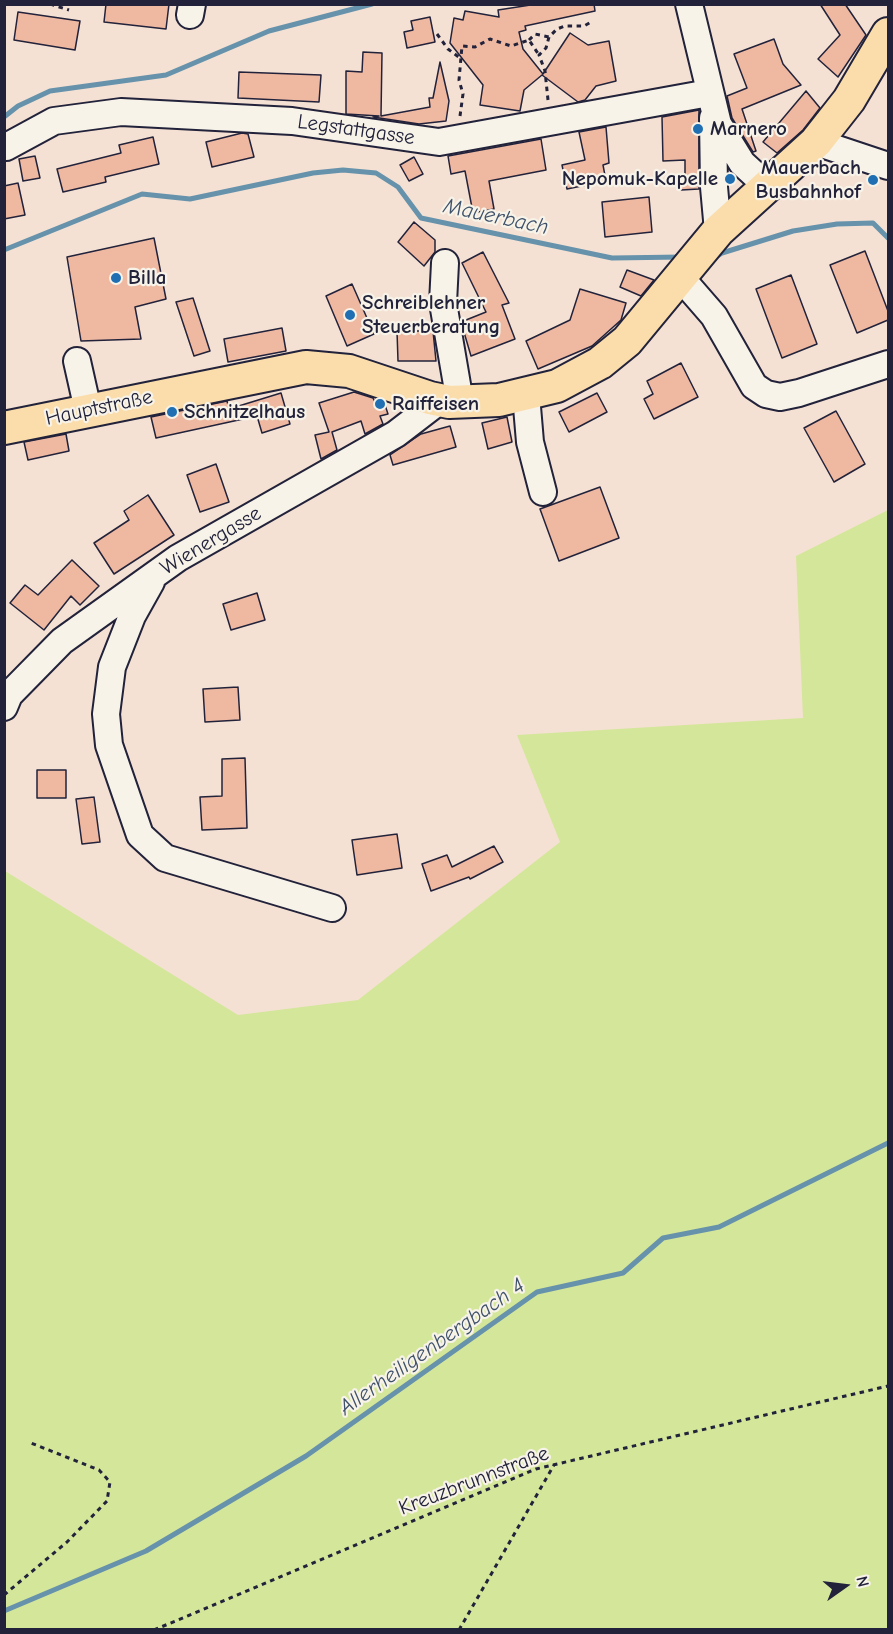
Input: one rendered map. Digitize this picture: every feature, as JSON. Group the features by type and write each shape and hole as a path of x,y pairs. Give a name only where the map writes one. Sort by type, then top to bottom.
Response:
{"main road":[{"name":"Hauptstraße","path":"4,428 280,371 315,367 368,376 450,401 526,395 557,386 600,363 642,327 718,231 816,142 883,55"}],"street":[{"path":"689,4 711,103 718,231"},
{"path":"711,103 732,150 742,164 767,186"},
{"name":"Legstattgasse","path":"6,147 54,121 122,112 292,121 439,142 554,122 711,103"},
{"path":"816,142 888,166"},
{"path":"445,263 443,303 450,401"},
{"path":"689,267 754,386 766,394 780,397 799,393 888,364"},
{"path":"77,361 88,410"},
{"path":"526,395 530,442 543,492"},
{"name":"Wienergasse","path":"4,707 9,695 62,641 178,558 450,401"},
{"path":"156,574 132,616 112,667 106,714 109,746 140,835 165,858 332,908"}],"path":[{"path":"50,4 69,10"},
{"path":"538,55 546,48 549,38 562,27 584,26 593,21"},
{"path":"437,34 448,49 460,58"},
{"path":"457,139 463,94 459,80 462,46 475,46 486,39 505,46 529,40 535,34 549,38"},
{"path":"529,40 545,71 545,89 554,122"},
{"name":"Kreuzbrunnstraße","path":"154,1629 536,1469 888,1386"},
{"path":"4,1595 67,1542 107,1501 110,1482 99,1470 31,1443"},
{"path":"459,1629 554,1465"}],"green space":[{"path":"888,510 888,1629 5,1629 5,871 238,1015 358,1000 560,842 517,735 803,718 796,556"}],"building":[{"path":"106,4 169,4 166,29 104,22"},
{"path":"537,4 594,4 595,11 525,26 526,30 519,32 523,49 543,74 570,33 588,45 609,41 616,81 596,86 585,100 578,102 542,75 524,90 520,111 480,105 483,85 450,43 454,18 463,20 465,11 499,17 498,10"},
{"path":"820,4 845,4 866,35 838,77 818,59 840,35"},
{"path":"18,12 80,21 75,50 14,40"},
{"path":"430,17 435,42 407,48 404,32 413,30 411,21"},
{"path":"774,39 783,64 801,85 742,109 756,151 753,152 732,118 727,96 747,88 734,54"},
{"path":"363,52 382,53 381,116 430,107 429,98 433,98 440,62 449,101 446,121 419,124 373,117 379,116 346,114 346,71 362,72"},
{"path":"239,72 321,75 319,102 238,98"},
{"path":"806,91 820,108 803,130 777,153 763,142"},
{"path":"699,110 699,189 681,190 680,185 685,184 685,160 663,161 662,117"},
{"path":"606,127 609,163 603,165 606,181 567,189 562,165 585,160 579,132"},
{"path":"242,133 248,134 254,157 212,167 206,142"},
{"path":"153,137 159,164 105,177 106,182 63,192 57,169 121,153 119,145"},
{"path":"541,139 546,170 489,181 494,209 473,213 465,171 451,174 448,156"},
{"path":"35,156 40,178 23,181 19,159"},
{"path":"414,157 423,174 409,181 400,165"},
{"path":"18,183 25,215 4,219 4,186"},
{"path":"649,197 652,232 605,237 602,202"},
{"path":"414,222 435,240 435,252 424,266 398,242"},
{"name":"Billa","path":"154,238 166,299 135,307 141,339 81,341 67,257"},
{"path":"865,251 888,311 888,320 857,333 830,265"},
{"path":"483,252 509,303 502,305 515,339 471,356 461,322 486,312 462,263"},
{"path":"627,270 654,280 641,296 620,287"},
{"path":"791,275 817,344 782,358 756,289"},
{"name":"Schreiblehner Steuerberatung","path":"352,284 374,334 347,346 326,296"},
{"path":"580,289 626,303 621,320 592,346 538,369 526,341 570,320"},
{"path":"193,298 210,351 194,356 176,302"},
{"path":"282,328 286,351 228,362 224,339"},
{"path":"397,331 433,331 436,361 398,361"},
{"path":"681,363 698,397 654,419 644,399 653,394 647,381"},
{"path":"354,392 373,398 375,402 384,402 388,414 380,416 383,424 365,434 361,421 332,432 337,450 321,459 315,435 329,432 319,403"},
{"path":"281,393 290,424 262,433 257,416 156,438 151,417 227,401 229,409"},
{"path":"597,393 607,412 569,432 559,412"},
{"path":"836,411 865,464 834,482 804,428"},
{"path":"507,417 512,442 488,449 482,423"},
{"path":"450,426 456,447 393,465 390,455 421,434"},
{"path":"66,434 69,451 28,460 24,442"},
{"path":"216,464 229,502 200,512 187,475"},
{"path":"600,487 619,538 559,561 540,509"},
{"path":"148,495 174,535 114,574 94,543 129,520 124,511"},
{"path":"72,560 99,586 80,605 71,596 44,630 10,603 25,585 38,595"},
{"path":"257,593 265,620 231,630 223,604"},
{"path":"238,687 240,720 205,722 203,689"},
{"path":"245,758 247,828 202,830 200,797 222,796 222,759"},
{"path":"37,770 66,770 66,798 37,798"},
{"path":"94,797 100,842 82,844 76,799"},
{"path":"397,834 402,868 357,875 352,840"},
{"path":"494,846 503,862 470,879 469,877 431,891 422,864 447,855 452,867"}],"waterway":[{"path":"4,117 18,106 50,91 166,75 269,31 372,4"},
{"name":"Mauerbach","path":"4,250 142,194 190,199 313,173 343,170 376,173 398,187 421,218 612,258 682,257"},
{"name":"Mauerbach","path":"713,259 722,253 793,231 837,224 873,223 888,238"},
{"name":"Allerheiligenbergbach 4","path":"4,1611 146,1551 306,1456 537,1292 623,1273 663,1238 719,1227 888,1143"}],"place":[{"name":"Marnero","path":"698,129"},
{"name":"Nepomuk-Kapelle","path":"730,179"},
{"name":"Mauerbach Busbahnhof","path":"873,180"},
{"name":"Billa","path":"116,278"},
{"name":"Schreiblehner Steuerberatung","path":"350,315"},
{"name":"Raiffeisen","path":"380,404"},
{"name":"Schnitzelhaus","path":"172,412"}]}
